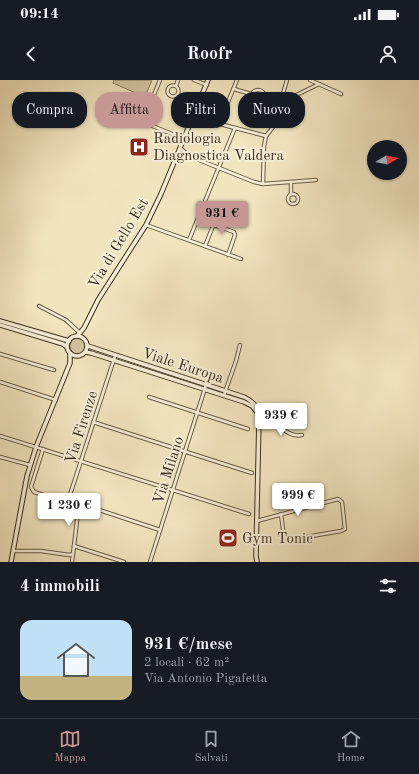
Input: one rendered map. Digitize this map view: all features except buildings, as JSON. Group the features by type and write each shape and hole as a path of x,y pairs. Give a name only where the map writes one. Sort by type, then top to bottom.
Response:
{"street":[{"path":"160,80 143,122 184,139"},
{"path":"176,86 172,85 168,88 167,91 169,95 177,95 178,90 176,86 178,80"},
{"path":"194,80 207,85"},
{"name":"Via di Gello Est","path":"204,92 208,80"},
{"path":"230,98 237,80"},
{"path":"283,92 287,80"},
{"path":"310,80 341,94"},
{"path":"302,92 318,84"},
{"path":"234,89 244,92"},
{"path":"252,92 254,90 257,90 264,92"},
{"path":"230,127 266,136"},
{"name":"Via di Gello Est","path":"82,336 84,328 98,300 146,225 188,128"},
{"path":"189,240 235,128"},
{"path":"262,184 264,146 266,136 272,128"},
{"path":"180,148 189,156"},
{"path":"178,154 189,156 262,184 316,180"},
{"path":"291,183 292,194"},
{"path":"146,225 241,259"},
{"path":"205,246 213,226 234,232 235,235 228,255"},
{"path":"39,306 66,320 82,336 88,346 86,352 70,363"},
{"path":"0,321 69,340 71,338 82,336"},
{"path":"0,325 64,345 70,353 70,363 30,465 24,488 11,562"},
{"path":"67,347 69,340"},
{"name":"Viale Europa","path":"88,346 206,387"},
{"path":"225,393 240,346"},
{"name":"Viale Europa","path":"86,352 225,393 254,408 259,420"},
{"path":"70,353 73,356 78,357"},
{"path":"0,354 54,370"},
{"name":"Via Firenze","path":"68,502 115,356"},
{"path":"0,382 56,400"},
{"name":"Via Milano","path":"150,562 206,387"},
{"path":"150,397 248,429"},
{"path":"256,562 259,420 269,421 292,434 299,436 302,435"},
{"path":"93,422 252,473"},
{"path":"0,436 249,514"},
{"path":"43,450 31,487 34,492 79,504 160,530"},
{"path":"0,457 30,465"},
{"path":"257,521 281,514 336,499 340,499 342,502 346,527 344,530 293,539 285,539 281,514"},
{"path":"68,502 78,508"},
{"path":"72,562 79,504"},
{"path":"74,546 124,562"},
{"path":"13,551 34,550 69,555 73,554"}],"shaded area":[{"path":"114,80 152,80 147,92 134,92 113,83"},
{"path":"75,338 81,338 86,343 84,352 81,354 75,354 70,349 70,343"}],"place":[{"name":"Radiologia Diagnostica Valdera","path":"139,147"},
{"name":"Gym Tonic","path":"228,538"}]}
